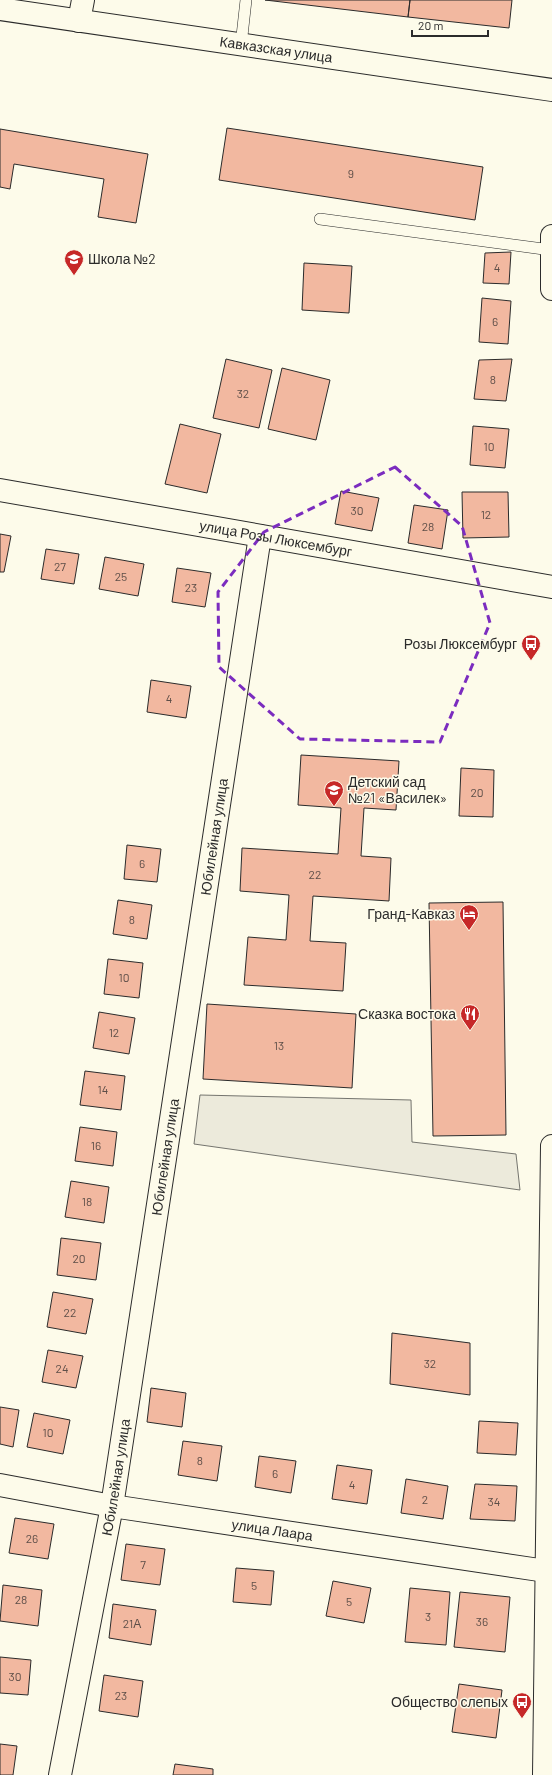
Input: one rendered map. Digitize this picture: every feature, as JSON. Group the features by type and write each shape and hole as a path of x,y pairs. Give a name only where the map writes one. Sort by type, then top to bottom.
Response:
{"street":[{"path":"79,21 83,0"},
{"name":"Кавказская улица","path":"0,9 552,90"},
{"path":"551,243 552,289"},
{"name":"улица Розы Люксембург","path":"0,490 552,587"},
{"name":"Юбилейная улица","path":"60,1775 112,1506 260,536"},
{"path":"544,1775 552,1146"},
{"name":"улица Лаара","path":"0,1485 112,1506 546,1571"}],"lane":[{"path":"241,45 246,0"},
{"path":"320,219 551,243"}],"highlighted area":[{"path":"395,467 462,526 490,623 440,742 300,739 219,667 218,592 264,532"}],"shaded area":[{"path":"200,1095 411,1100 412,1142 516,1154 520,1190 194,1144"}],"building":[{"path":"265,0 410,0 408,17"},
{"path":"410,0 512,0 509,28 408,17"},
{"path":"227,128 483,167 475,220 219,180"},
{"path":"0,129 148,154 136,223 98,217 104,179 14,164 10,189 0,187"},
{"path":"511,252 509,284 483,283 485,253"},
{"path":"304,263 352,266 349,313 302,310"},
{"path":"482,298 511,301 508,344 479,342"},
{"path":"226,359 272,370 259,428 213,418"},
{"path":"512,359 506,401 474,399 479,360"},
{"path":"282,368 330,380 316,440 268,429"},
{"path":"180,424 221,434 207,493 165,484"},
{"path":"473,426 509,429 505,468 470,465"},
{"path":"341,491 379,498 372,531 335,524"},
{"path":"462,492 508,492 509,537 463,538"},
{"path":"414,505 448,510 442,549 408,543"},
{"path":"0,534 11,536 4,572 0,572"},
{"path":"46,549 79,554 74,584 41,579"},
{"path":"105,557 144,564 138,596 99,589"},
{"path":"177,568 211,573 205,607 172,602"},
{"path":"151,680 191,686 186,718 147,712"},
{"path":"301,755 399,761 396,810 364,808 361,856 391,858 389,901 313,896 310,941 346,943 343,991 244,985 248,937 286,940 289,895 240,891 242,848 338,854 341,808 298,805"},
{"path":"461,768 494,770 493,817 459,816"},
{"path":"127,845 161,849 157,882 124,879"},
{"path":"118,900 152,905 147,939 113,934"},
{"path":"503,902 506,1135 433,1136 429,903"},
{"path":"108,959 143,963 139,998 104,994"},
{"path":"207,1004 356,1014 352,1088 203,1079"},
{"path":"99,1012 135,1018 129,1054 93,1048"},
{"path":"85,1071 125,1076 121,1110 80,1105"},
{"path":"80,1127 117,1132 113,1166 75,1161"},
{"path":"71,1181 109,1187 104,1223 65,1217"},
{"path":"61,1238 101,1243 96,1280 57,1275"},
{"path":"53,1292 93,1299 86,1334 47,1327"},
{"path":"392,1333 470,1343 470,1395 390,1384"},
{"path":"48,1350 83,1356 76,1388 42,1382"},
{"path":"151,1388 186,1393 182,1427 147,1422"},
{"path":"0,1407 19,1410 13,1447 0,1444"},
{"path":"34,1413 70,1420 63,1454 27,1447"},
{"path":"479,1421 518,1423 516,1455 477,1453"},
{"path":"183,1441 222,1446 217,1481 178,1475"},
{"path":"259,1456 296,1461 291,1493 255,1487"},
{"path":"337,1465 372,1470 367,1504 332,1499"},
{"path":"406,1479 448,1486 443,1519 401,1513"},
{"path":"475,1484 517,1486 515,1521 470,1519"},
{"path":"15,1518 54,1524 48,1559 9,1553"},
{"path":"126,1544 165,1549 160,1585 121,1580"},
{"path":"236,1568 274,1571 271,1605 233,1602"},
{"path":"333,1581 371,1588 364,1623 326,1616"},
{"path":"3,1585 42,1590 38,1626 0,1621"},
{"path":"410,1588 450,1592 446,1645 405,1642"},
{"path":"460,1592 510,1597 505,1652 454,1647"},
{"path":"113,1604 156,1610 151,1645 109,1638"},
{"path":"0,1657 31,1660 28,1695 0,1693"},
{"path":"104,1675 143,1681 138,1717 99,1711"},
{"path":"459,1684 502,1690 496,1738 452,1732"},
{"path":"0,1744 17,1746 13,1775 0,1775"},
{"path":"175,1764 213,1769 213,1775 173,1775"}],"place":[{"name":"Школа №2","path":"74,276"},
{"name":"Розы Люксембург","path":"531,661"},
{"name":"Детский сад №21 «Василек»","path":"334,807"},
{"name":"Гранд-Кавказ","path":"469,931"},
{"name":"Сказка востока","path":"470,1031"},
{"name":"Общество слепых","path":"522,1719"}]}
